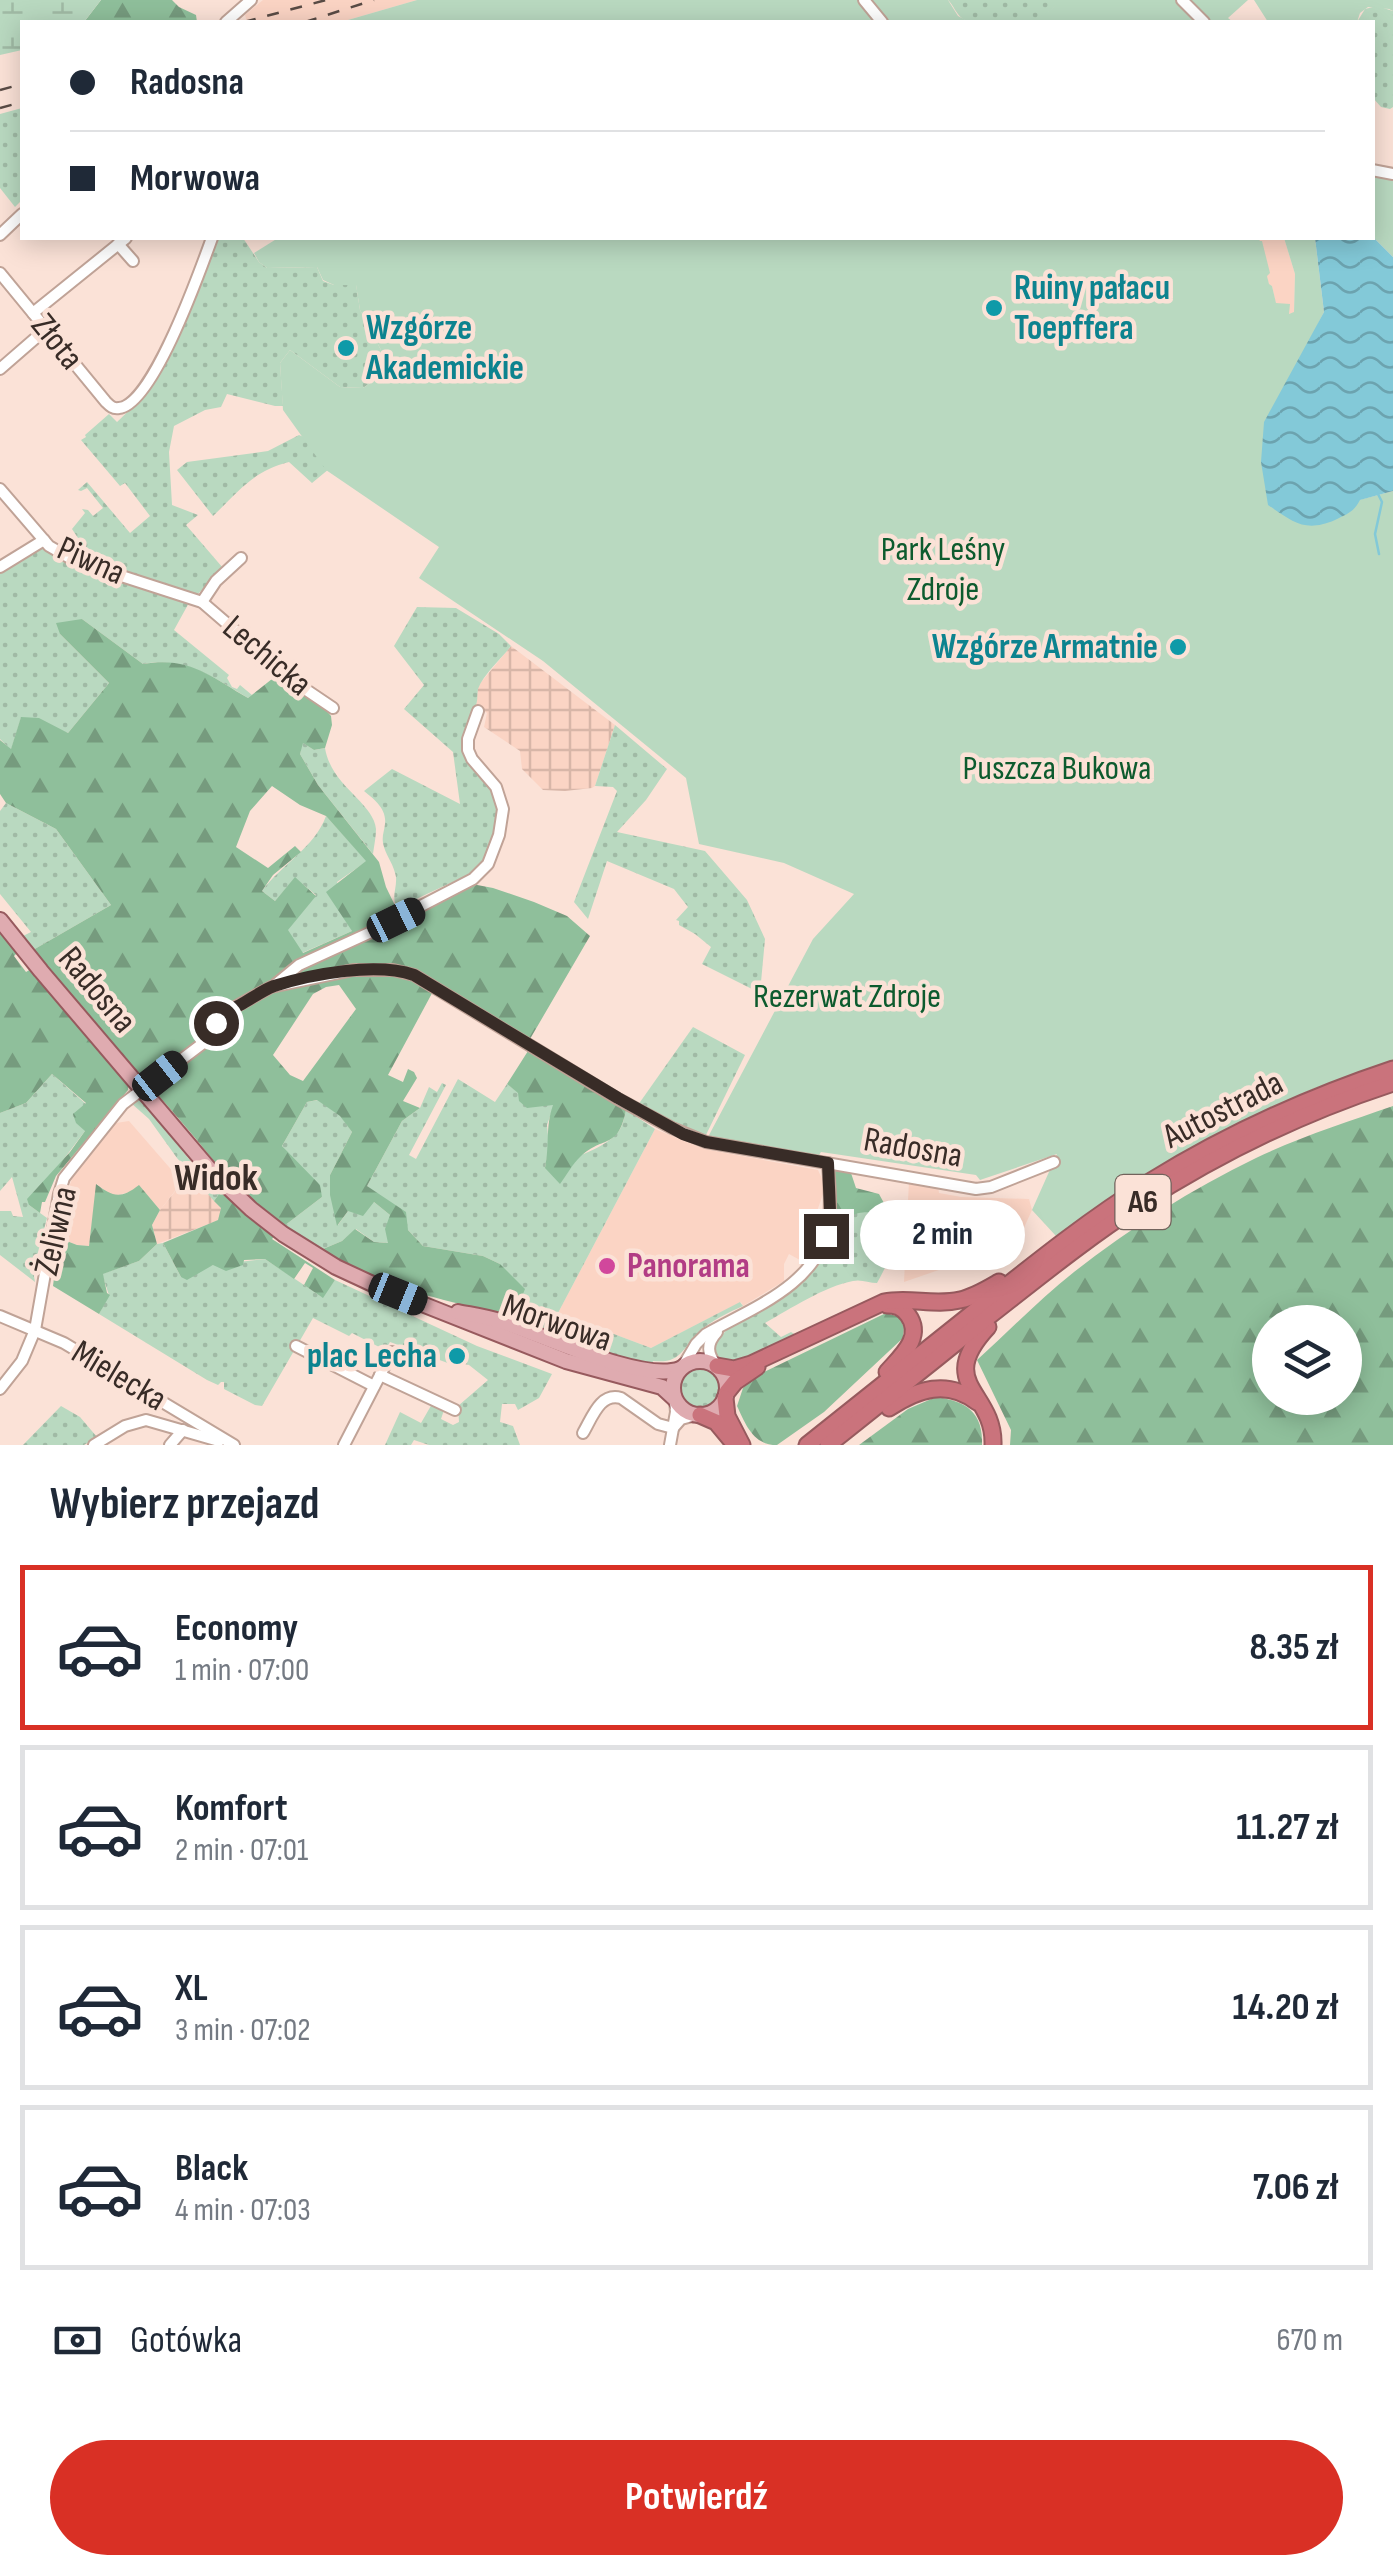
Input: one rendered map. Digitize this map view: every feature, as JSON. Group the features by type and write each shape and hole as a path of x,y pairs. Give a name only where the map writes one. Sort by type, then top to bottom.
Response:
{"highway":[{"name":"Autostrada","path":"807,1445 1116,1203 1266,1118 1320,1102 1393,1068"},
{"name":"Autostrada","path":"1340,1094 1393,1082"},
{"name":"Autostrada","path":"829,1445 1094,1236 1171,1184 1320,1102"},
{"path":"717,1366 738,1368 873,1306 897,1300 950,1302 967,1298 1062,1242"},
{"path":"993,1445 990,1422 971,1389 965,1366 979,1337 1025,1288"},
{"path":"856,1406 914,1336 912,1320 902,1309 873,1306"},
{"path":"740,1445 727,1416 726,1395 740,1378 781,1351"},
{"path":"829,1445 906,1396 925,1389 958,1391 981,1406"},
{"path":"698,1415 716,1422 740,1445"}],"main road":[{"name":"Radosna","path":"0,920 142,1089"},
{"name":"Morwowa","path":"142,1089 216,1176 266,1222 336,1267 566,1361 662,1387 675,1399"},
{"name":"Morwowa","path":"418,1302 502,1322 600,1358 662,1372 682,1367"},
{"path":"700,1360 717,1366 726,1377 726,1395 717,1410 698,1415 683,1410 675,1399 673,1381 682,1367 700,1360"}],"street":[{"path":"228,20 251,0"},
{"path":"864,0 880,20"},
{"path":"1182,0 1202,20"},
{"path":"0,235 20,216"},
{"name":"Złota","path":"0,273 106,402 116,409 141,391 173,338 211,240"},
{"path":"34,313 122,241 134,261"},
{"path":"0,369 46,330"},
{"name":"Piwna","path":"0,489 55,551 202,602"},
{"path":"0,567 44,540"},
{"path":"202,602 241,558"},
{"name":"Lechicka","path":"202,602 296,684 333,708"},
{"path":"271,987 298,965 422,906 481,872 494,851 503,809 492,781 468,750 478,711"},
{"name":"Radosna","path":"142,1089 202,1044 222,1014 271,987 353,970 380,969 403,972 424,981 618,1098 683,1134 706,1142 976,1188 990,1187 1054,1162"},
{"name":"Żeliwna","path":"0,1388 22,1361 34,1330 64,1178 123,1104 142,1089"},
{"path":"682,1367 703,1336 791,1284 817,1256 828,1224 828,1163"},
{"name":"Mielecka","path":"0,1316 64,1344 229,1442"},
{"path":"717,1366 710,1355 709,1342 734,1319"},
{"path":"296,1346 455,1410"},
{"path":"344,1445 392,1352"},
{"path":"583,1433 604,1400 613,1396 658,1424 673,1428"},
{"path":"670,1445 675,1399"},
{"path":"673,1428 681,1418 698,1415"},
{"path":"94,1445 136,1422 152,1421 229,1442"},
{"path":"170,1445 183,1430"}],"shaded area":[{"path":"263,0 417,0 348,20 246,20 245,15"},
{"path":"1258,240 1285,240 1295,274 1294,313 1288,314 1276,304"},
{"path":"511,646 615,725 592,788 543,790 522,769 520,751 484,727 487,713 476,705 478,686"},
{"path":"129,1121 182,1182 160,1210 139,1186 118,1195 109,1194 97,1184 89,1246 59,1238 72,1179 116,1123"},
{"path":"655,1129 704,1149 818,1170 823,1194 800,1260 789,1254 784,1264 784,1281 743,1306 741,1302 651,1348 558,1313"},
{"path":"188,1170 221,1208 219,1220 157,1244 152,1225"},
{"path":"909,1181 938,1186 939,1193 961,1197 1029,1199 1032,1210 1017,1243 904,1282"}],"green space":[{"path":"0,0 101,0 86,20 20,20 20,50 0,55"},
{"path":"101,0 172,0 196,15 197,20 86,20"},
{"path":"417,0 948,0 958,16 966,20 348,20"},
{"path":"948,0 1057,0 1057,5 1044,15 1030,20 966,20"},
{"path":"1057,0 1248,0 1228,18 1230,20 1024,20 1040,16"},
{"path":"1254,0 1393,0 1393,11 1368,7 1358,20 1267,20"},
{"path":"1377,6 1393,11 1390,109 1375,100 1375,20 1358,20 1365,9"},
{"path":"20,109 20,202 15,207 0,188 0,114"},
{"path":"1375,165 1393,169 1393,257 1375,239"},
{"path":"215,240 244,240 267,268 317,267 323,281 356,284 360,310 381,350 381,369 376,379 363,388 340,387 290,350 280,363 283,406 227,394 221,407 205,410 174,426 169,452 172,505 198,515 186,525 223,568 196,596 70,555 82,544 72,529 85,513 82,509 93,516 103,508 87,488 78,490 87,482 130,533 150,516 125,483 120,486 81,440 109,414 117,422 142,398 163,365"},
{"name":"Park Leśny Zdroje","path":"275,240 1259,240 1276,303 1290,304 1289,314 1294,312 1295,274 1285,240 1315,240 1324,312 1301,358 1359,500 1393,491 1393,1061 1315,1088 1228,1128 1153,1170 1056,1236 1032,1210 1057,1154 980,1180 976,1175 708,1137 813,939 854,894 784,863 699,844 686,778 543,661 419,578 439,547 326,470 283,410 280,363 290,350 340,387 363,388 376,379 381,369 381,350 360,310 356,285 334,285 323,280 317,267 267,268 254,253"},
{"path":"299,435 313,441 329,469 312,483 289,462 276,466 247,483 213,516 177,470 187,462 268,451"},
{"path":"42,548 190,601 174,630 229,675 232,687 237,689 240,685 252,695 248,698 186,666 143,664 82,619 60,634 109,683 68,733 21,718 11,750 0,739 0,574"},
{"path":"417,607 456,608 499,634 511,646 480,684 463,736 468,762 495,795 499,818 494,842 476,871 397,908 396,877 383,844 384,814 364,791 392,769 460,804 453,752 404,709 424,685 394,646"},
{"path":"82,619 143,664 186,665 248,698 277,675 325,709 332,725 325,748 314,750 303,743 300,754 318,785 379,862 403,922 472,884 567,916 590,936 530,1039 437,984 388,1075 403,1082 408,1069 414,1072 417,1078 403,1101 420,1108 402,1121 367,1186 406,1212 408,1230 423,1246 483,1256 500,1264 525,1289 514,1317 390,1284 323,1249 342,1241 355,1229 374,1242 388,1243 385,1229 390,1215 374,1202 363,1216 348,1211 337,1226 330,1175 352,1132 340,1116 317,1100 307,1102 282,1146 320,1185 322,1197 272,1239 335,1280 323,1298 304,1285 313,1268 305,1263 294,1279 265,1259 244,1260 243,1265 226,1271 213,1265 187,1280 181,1277 163,1243 218,1220 221,1208 214,1201 229,1180 33,950 111,905 56,829 6,803 0,794 0,740 11,749 21,717 39,718 68,733 109,683 60,634 56,623","holes":["272,786 300,805 326,816 366,861 326,892 352,931 303,953 288,930 316,896 295,877 275,901 262,891 273,875 301,852 295,846 268,868 236,847 250,811","339,985 356,1009 303,1081 290,1075 273,1055 313,994"]},
{"path":"615,725 667,769 617,832 705,851 747,900 765,939 760,993 702,964 711,947 679,925 676,920 688,907 674,889 607,861 588,919 574,902 617,791 613,787 595,786"},
{"path":"302,742 314,750 325,748 335,773 368,811 376,829 373,854 318,785 300,754"},
{"path":"6,803 56,829 111,905 33,950 21,937 31,932 0,894 0,811"},
{"path":"326,816 367,861 337,882 352,931 302,953 287,930 316,895 295,878 275,901 262,891 314,837"},
{"path":"0,931 26,972 31,969 128,1086 56,1176 40,1213 27,1199 85,1131 73,1114 86,1103 52,1074 26,1103 0,1113"},
{"path":"693,1027 745,1055 704,1139 638,1105"},
{"path":"528,1051 626,1110 614,1137 581,1156 560,1184 545,1168 553,1105 527,1108 507,1084"},
{"path":"52,1074 86,1104 85,1131 29,1205 47,1218 33,1271 35,1282 0,1255 0,1211 23,1217 12,1177 0,1191 0,1113 26,1103"},
{"path":"458,1079 495,1102 507,1084 519,1093 554,1105 547,1125 545,1168 604,1144 621,1127 626,1110 655,1129 558,1313 651,1348 740,1302 743,1306 704,1327 681,1354 670,1360 653,1361 652,1365 463,1309 486,1310 500,1264 483,1256 423,1246 367,1186 402,1121 420,1108 429,1087 437,1092 442,1083 446,1085 409,1155 416,1159"},
{"path":"139,1097 220,1193 214,1201 149,1119 131,1103"},
{"path":"318,1100 341,1116 352,1132 330,1175 338,1225 348,1211 374,1202 390,1215 389,1243 374,1242 356,1229 342,1241 323,1249 284,1226 322,1197 282,1146 307,1102"},
{"path":"1393,1106 1393,1445 1010,1445 1011,1430 977,1360 1074,1272 1162,1210 1273,1150"},
{"path":"831,1166 851,1173 856,1188 879,1194 890,1214 858,1213 833,1231 835,1197"},
{"path":"96,1184 116,1195 139,1185 160,1210 152,1225 157,1244 139,1261 103,1274 110,1295 99,1314 53,1286 59,1238 89,1246"},
{"path":"861,1211 890,1214 893,1224 892,1250 877,1283 853,1281 819,1293 765,1323 781,1337 791,1332 799,1337 761,1350 742,1364 718,1360 715,1349 728,1329 806,1278 819,1264 839,1227"},
{"path":"163,1243 181,1277 213,1265 265,1259 322,1297 335,1280 477,1346 552,1374 539,1398 518,1410 515,1404 502,1404 500,1422 513,1426 520,1445 429,1445 414,1440 411,1445 385,1445 400,1412 421,1423 432,1404 444,1410 441,1419 453,1425 459,1422 458,1406 488,1380 469,1365 456,1366 390,1342 385,1350 313,1318 262,1406 255,1405 224,1389 224,1382 218,1385 207,1380 99,1314 109,1295 102,1274 139,1261"},
{"path":"886,1313 900,1317 903,1338 824,1412 777,1445 762,1442 751,1433 737,1406 743,1388 758,1375"},
{"path":"700,1368 714,1374 720,1388 714,1402 700,1408 686,1402 680,1388 686,1374"},
{"path":"936,1397 971,1410 980,1425 982,1445 859,1445 908,1409"},
{"path":"61,1406 80,1417 97,1437 84,1445 23,1445"}],"water":[{"path":"1375,239 1393,257 1393,491 1360,500 1350,512 1315,526 1300,524 1268,505 1261,462 1264,422 1324,312 1315,240"}],"waterway":[{"path":"1378,494 1382,502 1375,534 1379,554"}],"railway":[{"path":"251,20 326,0"},
{"path":"311,20 374,0"},
{"path":"0,90 20,85"},
{"path":"0,108 20,103"}],"place":[{"name":"Ruiny pałacu Toepffera","path":"994,308"},
{"name":"Wzgórze Akademickie","path":"346,348"},
{"name":"Wzgórze Armatnie","path":"1178,647"},
{"name":"Panorama","path":"607,1266"},
{"name":"plac Lecha","path":"457,1356"}],"district":[{"name":"Widok","path":"216,1178"}],"route":[{"path":"216,1023 222,1014 271,987 353,970 393,970 414,975 518,1040 683,1134 706,1142 828,1163 830,1211 826,1236"}],"park label":[{"name":"Puszcza Bukowa","path":"1057,768"},
{"name":"Rezerwat Zdroje","path":"847,996"}]}
